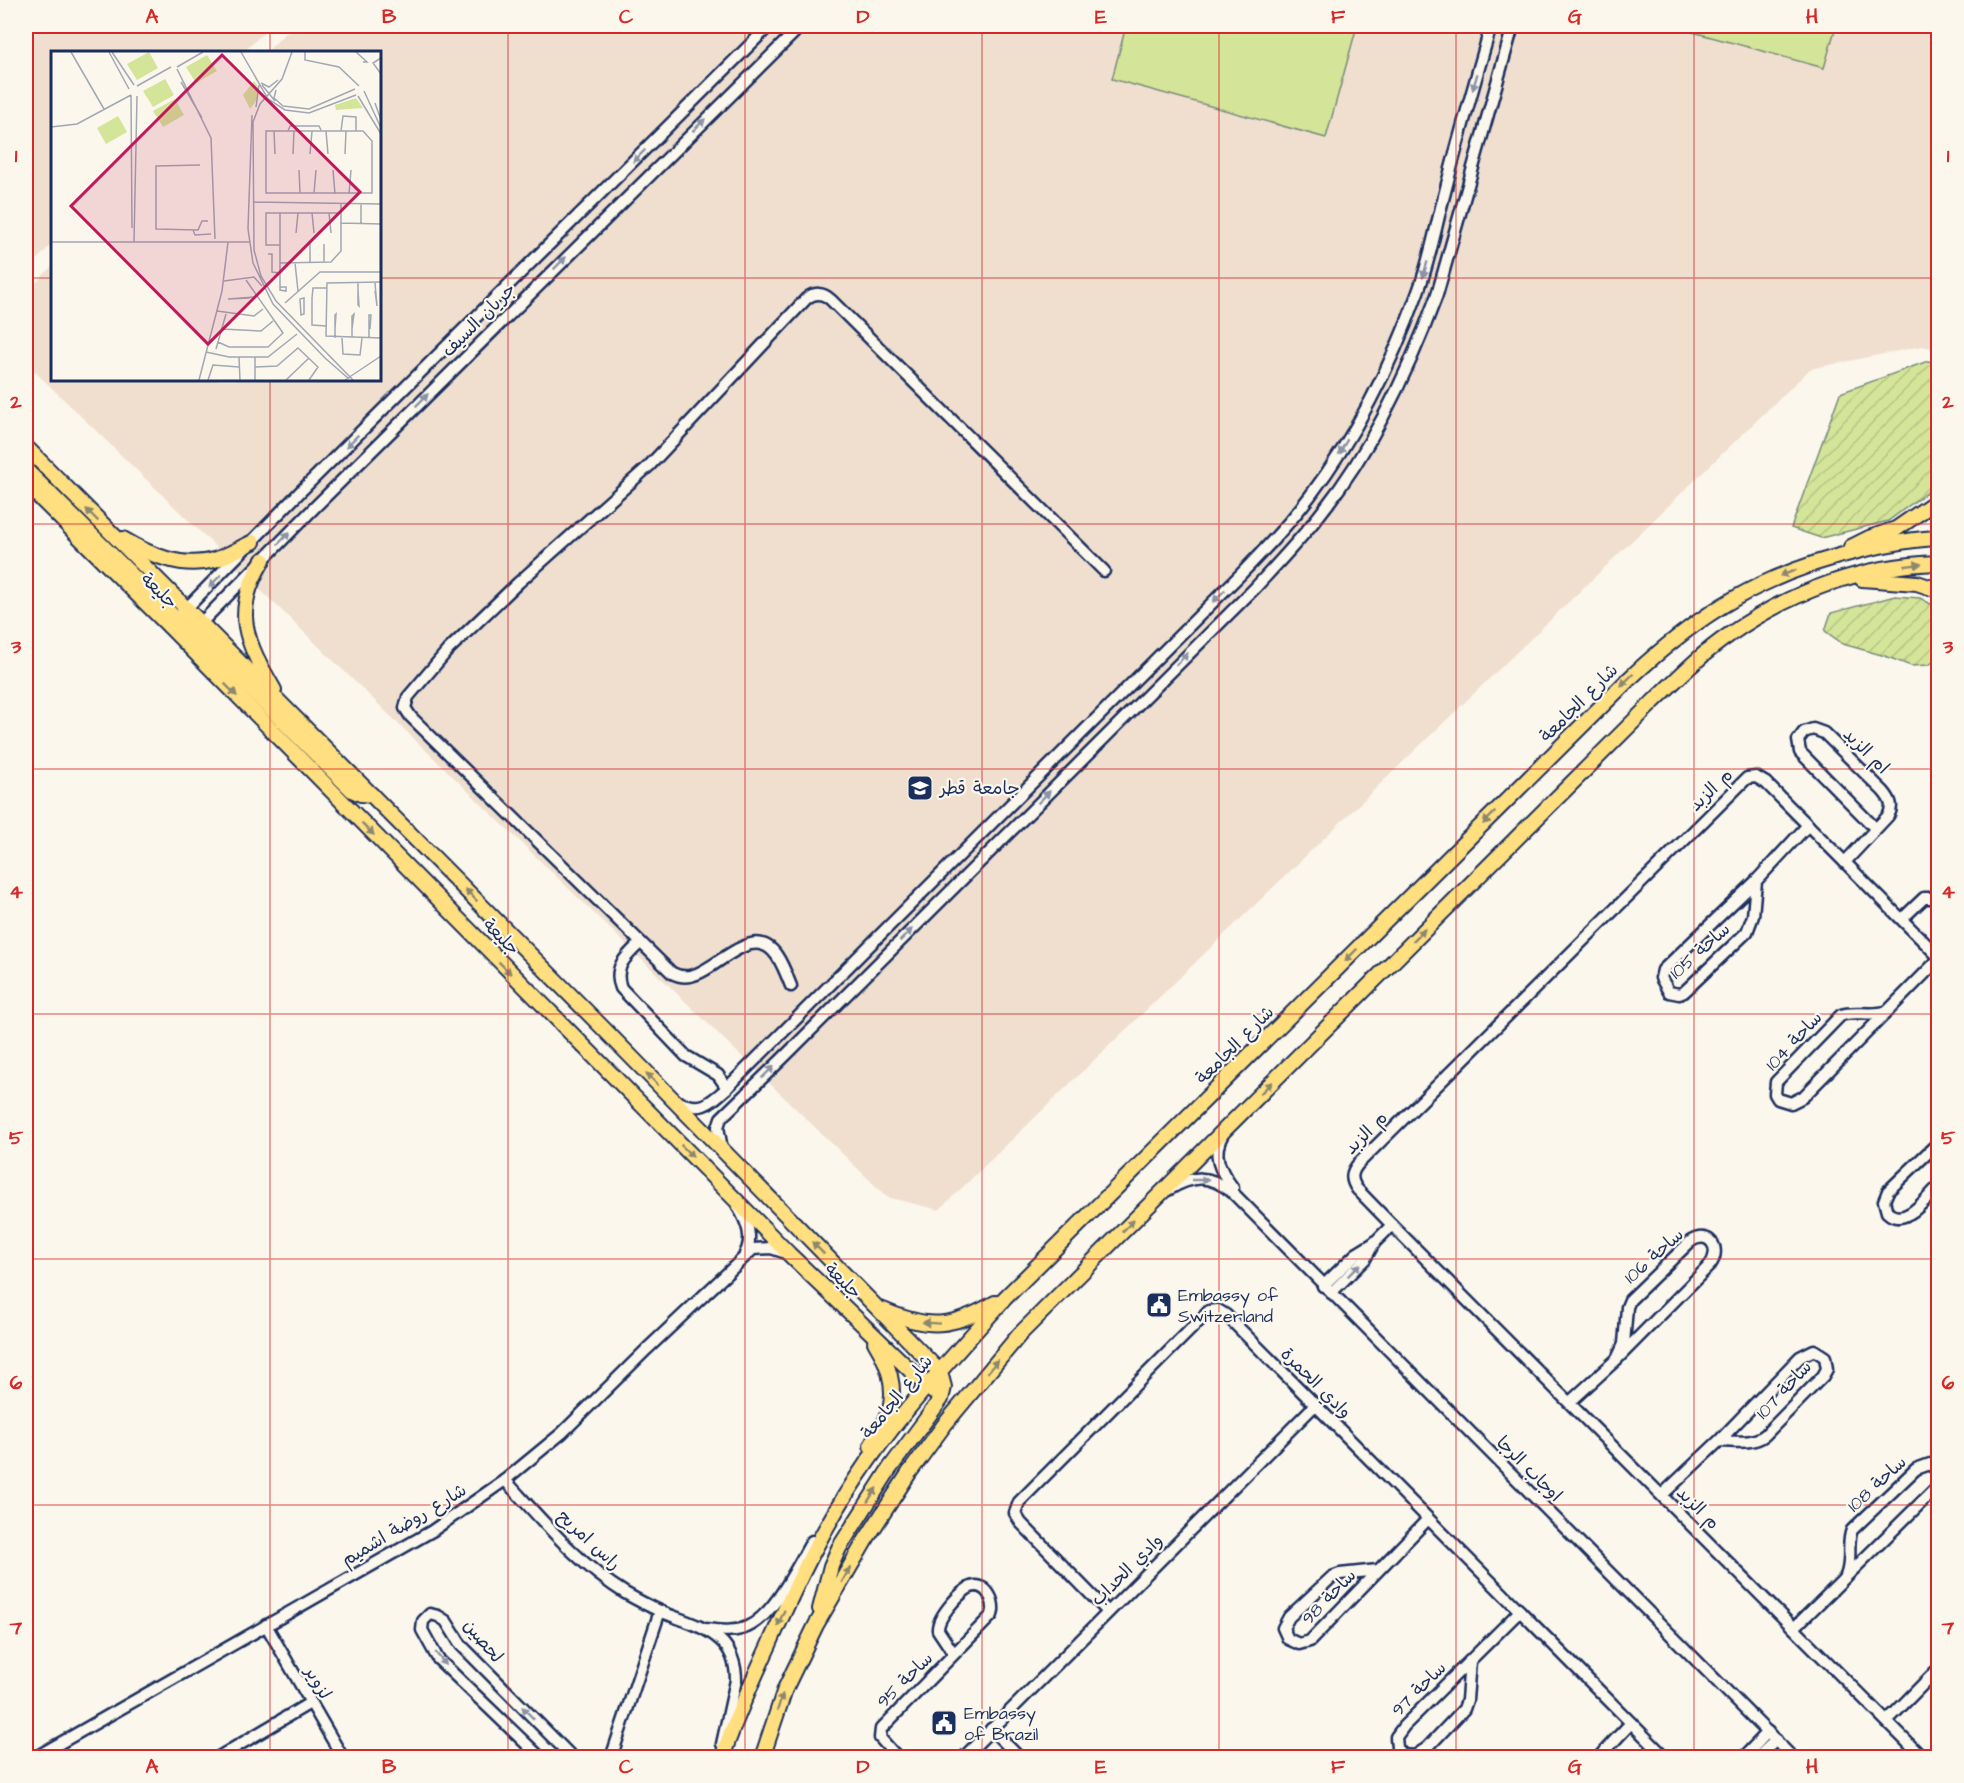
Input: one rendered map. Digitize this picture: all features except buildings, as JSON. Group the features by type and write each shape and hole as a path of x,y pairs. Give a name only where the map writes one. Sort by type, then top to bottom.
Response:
{"main road":[{"name":"جليعة","path":"26,447 108,530 177,618"},
{"path":"26,470 177,618 182,627 192,632 352,790 372,795"},
{"name":"جليعة","path":"26,484 192,632 732,1197 955,1411"},
{"path":"1843,554 1862,542 1896,529 1938,500"},
{"path":"108,530 151,553 174,561 193,564 217,559 253,542"},
{"name":"شارع الجامعة","path":"722,1756 732,1727 799,1577 825,1527 868,1461 927,1386 1005,1298 1660,649 1693,624 1743,593 1780,575 1843,554 1894,543 1938,538"},
{"path":"262,560 252,577 244,615 251,647 283,705"},
{"path":"762,1758 785,1689 816,1625 865,1541 909,1473 955,1411 1020,1335 1653,702 1726,636 1772,607 1814,588 1891,568 1938,563"},
{"path":"1848,578 1917,583 1938,590"},
{"name":"جليعة","path":"192,632 283,705 602,1026 940,1372"},
{"path":"873,1305 916,1322 948,1324 970,1317 1005,1298"},
{"path":"864,1325 884,1356 890,1374 892,1394 889,1413 869,1450 868,1461"},
{"path":"816,1625 831,1566 839,1548 890,1468 941,1399 944,1387 940,1372"}],"street":[{"name":"جريان السيف","path":"177,618 770,26"},
{"name":"جريان السيف","path":"192,632 801,26"},
{"path":"671,1099 688,1106 704,1106 727,1088 1241,574 1279,534 1310,496 1339,455 1368,405 1411,312 1430,254 1444,192 1491,26"},
{"path":"723,1152 718,1137 719,1122 726,1112 1255,588 1325,508 1355,465 1384,414 1410,363 1428,320 1513,26"},
{"path":"741,54 754,59 756,69"},
{"path":"791,986 776,954 759,944 746,945 696,975 684,977 672,973 411,717 406,711 405,704 410,695 448,650 525,576 649,466 809,296 819,293 831,300 1104,571"},
{"name":"ام الزبد","path":"1845,862 1876,829 1891,812 1892,808 1888,798 1820,730 1813,729 1804,732 1798,740 1800,752 1876,829"},
{"name":"م الزبد","path":"1923,1758 1356,1189 1352,1179 1354,1168 1742,782 1752,777 1761,778 1938,958"},
{"name":"ساحة 105","path":"1756,881 1753,916 1747,932 1684,992 1679,994 1665,989 1660,978 1663,970 1756,881 1808,825"},
{"path":"1902,919 1924,898 1938,898"},
{"path":"640,943 627,955 619,968 621,988 686,1056 718,1075 727,1088"},
{"name":"ساحة 104","path":"1888,1011 1876,1015 1846,1013 1841,1015 1776,1082 1775,1094 1778,1099 1791,1103 1803,1097 1888,1011 1938,958"},
{"path":"740,1075 743,1083 752,1088"},
{"name":"اوجاب الرجا","path":"1240,1113 1221,1138 1217,1161 1225,1178 1244,1203"},
{"path":"1938,1143 1888,1191 1884,1201 1885,1207 1891,1215 1901,1218 1908,1216 1938,1187"},
{"name":"اوجاب الرجا","path":"1154,1200 1192,1179 1203,1178 1226,1187 1793,1758"},
{"path":"732,1197 744,1218 750,1236 750,1244 744,1256"},
{"path":"1327,1290 1356,1254 1374,1243 1392,1225"},
{"name":"ساحة 106","path":"1570,1402 1617,1359 1710,1265 1716,1252 1709,1240 1701,1237 1691,1241 1630,1300 1627,1307 1624,1344 1617,1359"},
{"path":"744,1256 753,1249 761,1247 789,1254"},
{"name":"شارع روضة اشميم","path":"34,1758 432,1532 505,1480 562,1433 744,1256"},
{"name":"وادي الحمرة","path":"1108,1612 1021,1523 1014,1513 1019,1502 1209,1311 1218,1310 1226,1315 1666,1758"},
{"name":"ساحة 107","path":"1662,1495 1719,1441 1804,1353 1814,1350 1825,1357 1827,1369 1823,1376 1765,1435 1749,1442 1719,1441"},
{"name":"وادي الحداب","path":"963,1758 1315,1405"},
{"name":"ساحة 108","path":"1844,1579 1850,1564 1849,1537 1852,1530 1916,1469 1930,1464 1938,1470"},
{"name":"راس امريح","path":"505,1480 595,1571 626,1593 660,1611 704,1629 727,1648 736,1671 722,1756"},
{"path":"1794,1629 1938,1486"},
{"name":"ساحة 98","path":"1378,1570 1332,1576 1289,1617 1283,1628 1287,1639 1299,1644 1310,1641 1428,1518"},
{"name":"راس امريح","path":"704,1629 738,1630 755,1623 777,1599 817,1533 825,1527"},
{"name":"ساحة 95","path":"898,1758 880,1738 881,1729 992,1615 994,1604 984,1589 979,1587 967,1589 939,1618 938,1630 954,1654"},
{"path":"611,1758 660,1611"},
{"name":"ساحة 97","path":"1470,1661 1467,1700 1464,1709 1427,1748 1414,1756 1404,1755 1397,1748 1396,1737 1404,1726 1520,1611"},
{"name":"لحصين","path":"540,1758 438,1659 422,1630 423,1621 430,1614 446,1621 461,1645 568,1757"},
{"name":"لزوير","path":"266,1625 343,1758"},
{"path":"1887,1721 1936,1672"},
{"path":"217,1758 310,1703"},
{"path":"1598,1758 1631,1722"},
{"path":"991,1729 1020,1758"},
{"path":"1743,1758 1772,1736"},
{"path":"1758,1758 1772,1736"}],"shaded area":[{"path":"26,26 270,26 245,51 51,51 51,245 26,271"},
{"name":"جامعة قطر","path":"293,26 1938,26 1938,350 1922,346 1810,369 939,1210 887,1197 26,363 26,293 51,267 51,381 381,381 381,51 267,51"}],"green space":[{"path":"1126,26 1357,26 1326,138 1112,79"},
{"path":"1671,26 1836,26 1824,68"},
{"path":"1928,361 1938,363 1938,484 1888,521 1821,538 1791,528 1840,393"},
{"path":"1895,596 1920,598 1938,608 1938,658 1929,665 1911,666 1843,644 1825,631 1831,613"}],"place":[{"name":"جامعة قطر","path":"920,788"},
{"name":"Embassy of Switzerland","path":"1159,1305"},
{"name":"Embassy of Brazil","path":"944,1723"}]}
